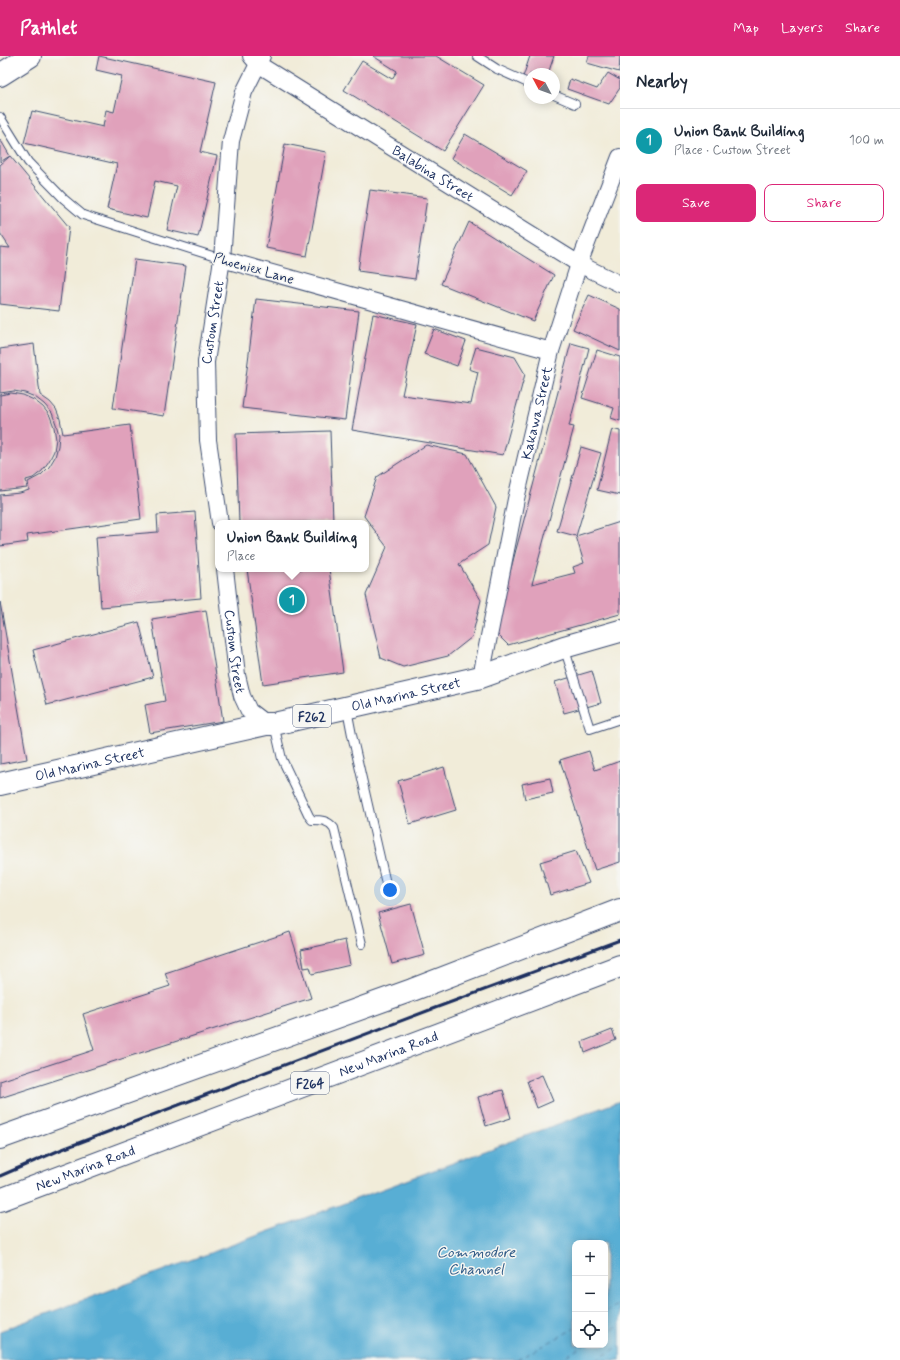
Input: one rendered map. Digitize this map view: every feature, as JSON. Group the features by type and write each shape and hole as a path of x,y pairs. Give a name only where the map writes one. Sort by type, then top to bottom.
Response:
{"main road":[{"path":"0,75 30,56"},
{"name":"Old Marina Street","path":"0,784 347,708 481,676 564,647 620,631"},
{"path":"0,1138 412,990 620,910"},
{"name":"New Marina Road","path":"0,1200 620,966"}],"street":[{"name":"Custom Street","path":"220,520 208,440 206,362 222,259 231,141 244,92 257,58"},
{"name":"Balabina Street","path":"257,58 578,264 620,284"},
{"name":"Kakawa Street","path":"481,676 516,498 551,351 578,264 620,156"},
{"name":"Phoeniex Lane","path":"222,259 551,351"},
{"name":"Custom Street","path":"225,572 237,675 242,696 249,711 270,724"}],"lane":[{"path":"477,56 497,69 524,81"},
{"path":"560,98 575,104"},
{"name":"Phoeniex Lane","path":"0,117 28,162 64,199 83,215 222,259"},
{"path":"564,647 590,729 620,719"},
{"path":"347,708 387,888"},
{"path":"270,724 282,759 309,816 312,820 330,822 334,828 362,944"}],"water":[{"name":"Commodore Channel","path":"620,1101 620,1360 0,1360 0,1331"}],"building":[{"path":"99,56 216,82 200,152 217,156 198,237 167,230 177,186 155,181 147,218 107,209 117,164 24,143 32,111 103,127 106,110 114,112 122,76 96,70"},
{"path":"373,56 436,56 484,85 443,151 344,90 362,61 392,79 397,71"},
{"path":"530,56 554,56 550,68 526,68"},
{"path":"589,56 620,56 619,72 587,63"},
{"path":"608,73 620,80 620,88 609,104 567,89 570,79 597,89"},
{"path":"465,134 527,171 512,195 451,158"},
{"path":"0,139 10,156 0,162"},
{"path":"285,144 326,152 307,256 266,248"},
{"path":"10,156 69,227 59,311 0,304 0,247 10,248 0,233 0,165"},
{"path":"370,190 427,198 415,279 358,271"},
{"path":"469,222 554,275 533,321 441,284"},
{"path":"135,259 186,266 164,416 113,408"},
{"path":"589,295 620,309 620,351 573,329"},
{"path":"256,299 359,311 345,420 242,408"},
{"path":"373,314 417,324 402,395 471,404 478,372 469,369 476,347 515,357 525,374 503,455 352,430"},
{"path":"434,329 466,341 457,366 424,354"},
{"path":"571,343 589,348 569,426 574,427 532,584 575,573 573,567 584,563 576,536 620,522 620,614 508,645 497,634 505,591"},
{"path":"34,344 40,395 50,402 56,409 63,434 130,425 141,519 27,535 28,542 0,546 0,495 20,493 29,490 28,482 41,475 49,467 55,457 58,446 59,435 56,424 52,413 44,404 35,397 25,393 14,391 0,393 0,349"},
{"path":"597,350 620,357 620,421 611,418 614,408 582,398"},
{"path":"11,393 23,395 34,400 43,407 50,416 56,439 54,451 49,461 42,471 33,478 26,480 27,488 0,491 0,395"},
{"path":"612,429 620,431 620,495 597,490"},
{"path":"330,431 333,520 239,520 236,434"},
{"path":"426,445 467,454 496,507 488,545 459,564 481,600 472,637 448,656 403,667 381,658 366,595 387,547 369,523 369,520 367,520 364,516 377,477"},
{"path":"581,447 601,453 576,536 557,531"},
{"path":"195,512 201,598 101,607 96,537 158,532 157,515"},
{"path":"247,572 329,572 343,672 263,684"},
{"path":"0,602 27,759 0,764"},
{"path":"206,610 223,721 150,733 145,705 165,701 152,619"},
{"path":"139,622 153,677 47,705 33,650"},
{"path":"592,671 601,703 564,713 555,682"},
{"path":"589,751 595,770 620,761 620,862 595,870 560,760"},
{"path":"444,767 456,810 410,824 398,781"},
{"path":"550,778 553,793 525,799 522,784"},
{"path":"576,851 589,883 550,895 540,862"},
{"path":"411,904 425,955 392,964 378,913"},
{"path":"290,932 311,998 0,1098 0,1081 94,1050 83,1014 170,986 165,973"},
{"path":"345,940 350,965 312,974 310,967 304,968 301,950"},
{"path":"612,1030 616,1040 585,1053 582,1042"},
{"path":"542,1075 553,1101 537,1108 527,1081"},
{"path":"503,1090 511,1118 486,1126 478,1097"}],"ferry route":[{"path":"608,1310 620,1304"},
{"path":"608,1332 620,1325"},
{"path":"517,1360 572,1330"},
{"path":"596,1360 620,1346"},
{"path":"559,1360 580,1348"}],"railway":[{"path":"0,1176 60,1150 435,1008 620,940"}],"place":[{"name":"Union Bank Building","path":"292,600"}]}
